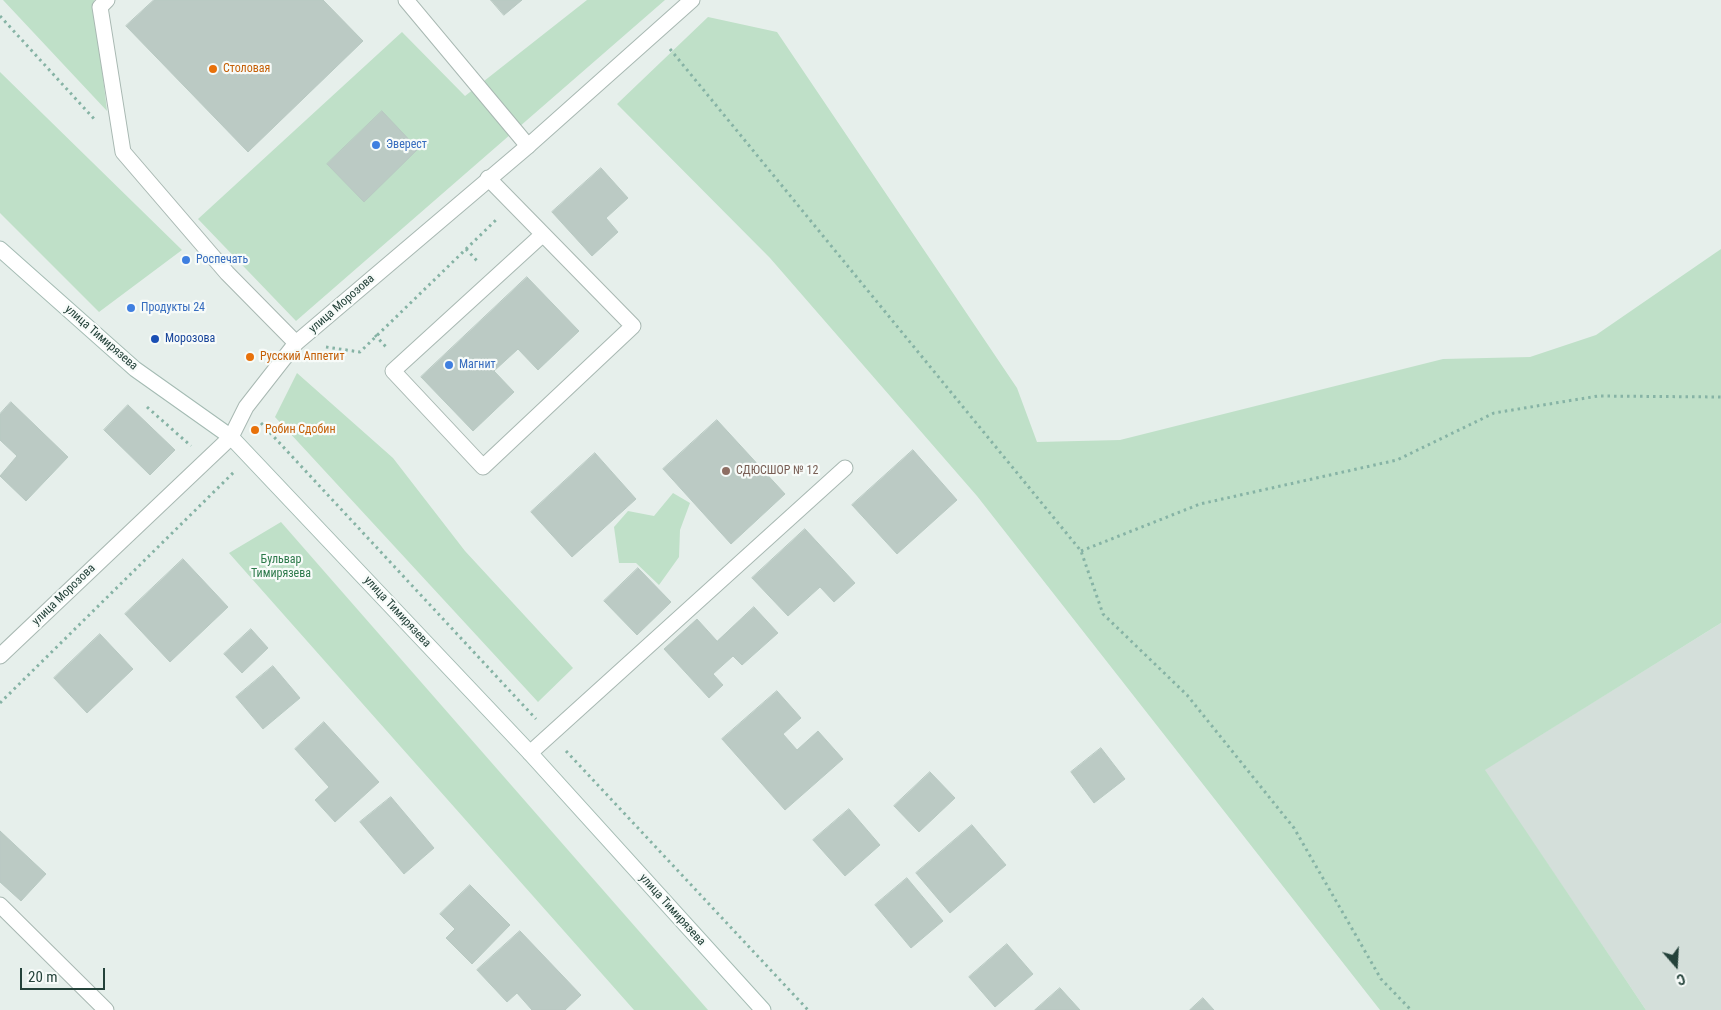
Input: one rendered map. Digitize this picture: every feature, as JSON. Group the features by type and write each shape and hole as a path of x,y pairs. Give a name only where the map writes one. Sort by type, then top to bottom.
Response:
{"street":[{"path":"107,0 100,7 123,152 227,273 296,343"},
{"path":"406,0 528,146"},
{"name":"улица Морозова","path":"0,656 231,437 246,407 296,343 528,146 692,0"},
{"path":"488,178 633,326 483,467 392,371 542,235"},
{"name":"улица Тимирязева","path":"0,248 135,369 231,437 530,753 762,1010"},
{"path":"530,753 845,468"},
{"path":"0,905 106,1010"}],"path":[{"path":"0,16 40,57 97,123"},
{"path":"657,33 1081,551 1103,614 1187,695 1294,828 1381,979 1411,1010"},
{"path":"296,343 360,352 512,203"},
{"path":"1081,551 1200,504 1397,460 1494,413 1598,396 1721,397"},
{"path":"246,407 808,1010"},
{"path":"0,703 272,434"}],"shaded area":[{"path":"1721,623 1721,1010 1646,1010 1484,770"}],"green space":[{"path":"3,0 94,0 107,111"},
{"path":"587,0 665,0 296,321 198,219 402,32 465,96"},
{"path":"708,17 777,32 1017,388 1037,442 1120,440 1443,359 1530,357 1596,335 1721,249 1721,623 1485,770 1646,1010 1380,1010 977,496 770,258 617,104"},
{"path":"0,72 182,250 99,312 0,213"},
{"path":"297,373 393,458 465,551 573,668 538,702 275,417"},
{"path":"673,493 690,503 680,530 679,557 659,585 636,563 619,563 614,527 628,511 654,516"},
{"name":"Бульвар Тимирязева","path":"281,522 708,1010 634,1010 229,553"}],"building":[{"path":"154,0 323,0 363,41 248,152 126,26"},
{"path":"491,0 522,0 504,15"},
{"path":"382,111 418,149 364,202 327,164"},
{"path":"601,168 628,198 606,218 618,232 592,256 552,212"},
{"path":"527,277 579,331 538,370 518,349 494,371 514,392 473,431 421,377"},
{"path":"11,402 68,457 26,501 0,476 17,456 0,440 0,414"},
{"path":"128,405 175,450 150,475 104,430"},
{"path":"717,420 785,494 731,544 663,469"},
{"path":"913,450 957,500 897,554 852,505"},
{"path":"595,453 636,499 572,557 531,512"},
{"path":"805,529 855,583 834,602 820,587 788,616 752,578"},
{"path":"183,559 228,607 170,662 125,614"},
{"path":"638,568 671,602 637,635 604,601"},
{"path":"754,607 778,633 742,665 733,656 713,674 723,685 709,698 664,649 697,619 717,641"},
{"path":"251,629 268,648 242,673 224,654"},
{"path":"100,634 133,669 87,713 54,678"},
{"path":"273,666 300,698 263,729 236,697"},
{"path":"777,691 801,718 783,734 797,750 818,731 843,759 785,810 722,739"},
{"path":"324,722 379,782 335,822 315,800 329,787 295,749"},
{"path":"1101,748 1125,779 1094,803 1071,772"},
{"path":"930,772 955,798 919,832 894,806"},
{"path":"391,797 434,848 404,874 360,822"},
{"path":"849,809 880,845 845,876 813,840"},
{"path":"972,825 1006,865 950,913 916,873"},
{"path":"0,831 46,874 21,901 0,882"},
{"path":"907,878 943,921 911,948 875,905"},
{"path":"470,885 510,925 472,964 446,938 455,929 440,914"},
{"path":"520,931 581,995 565,1010 532,1010 517,993 507,1002 477,970"},
{"path":"1007,944 1033,974 995,1007 969,977"},
{"path":"1060,988 1080,1010 1035,1010"},
{"path":"1203,998 1214,1010 1190,1010"}],"place":[{"name":"Столовая","path":"213,69"},
{"name":"Эверест","path":"376,145"},
{"name":"Роспечать","path":"186,260"},
{"name":"Продукты 24","path":"131,308"},
{"name":"Морозова","path":"155,339"},
{"name":"Русский Аппетит","path":"250,357"},
{"name":"Магнит","path":"449,365"},
{"name":"Робин Сдобин","path":"255,430"},
{"name":"СДЮСШОР № 12","path":"726,471"}]}
